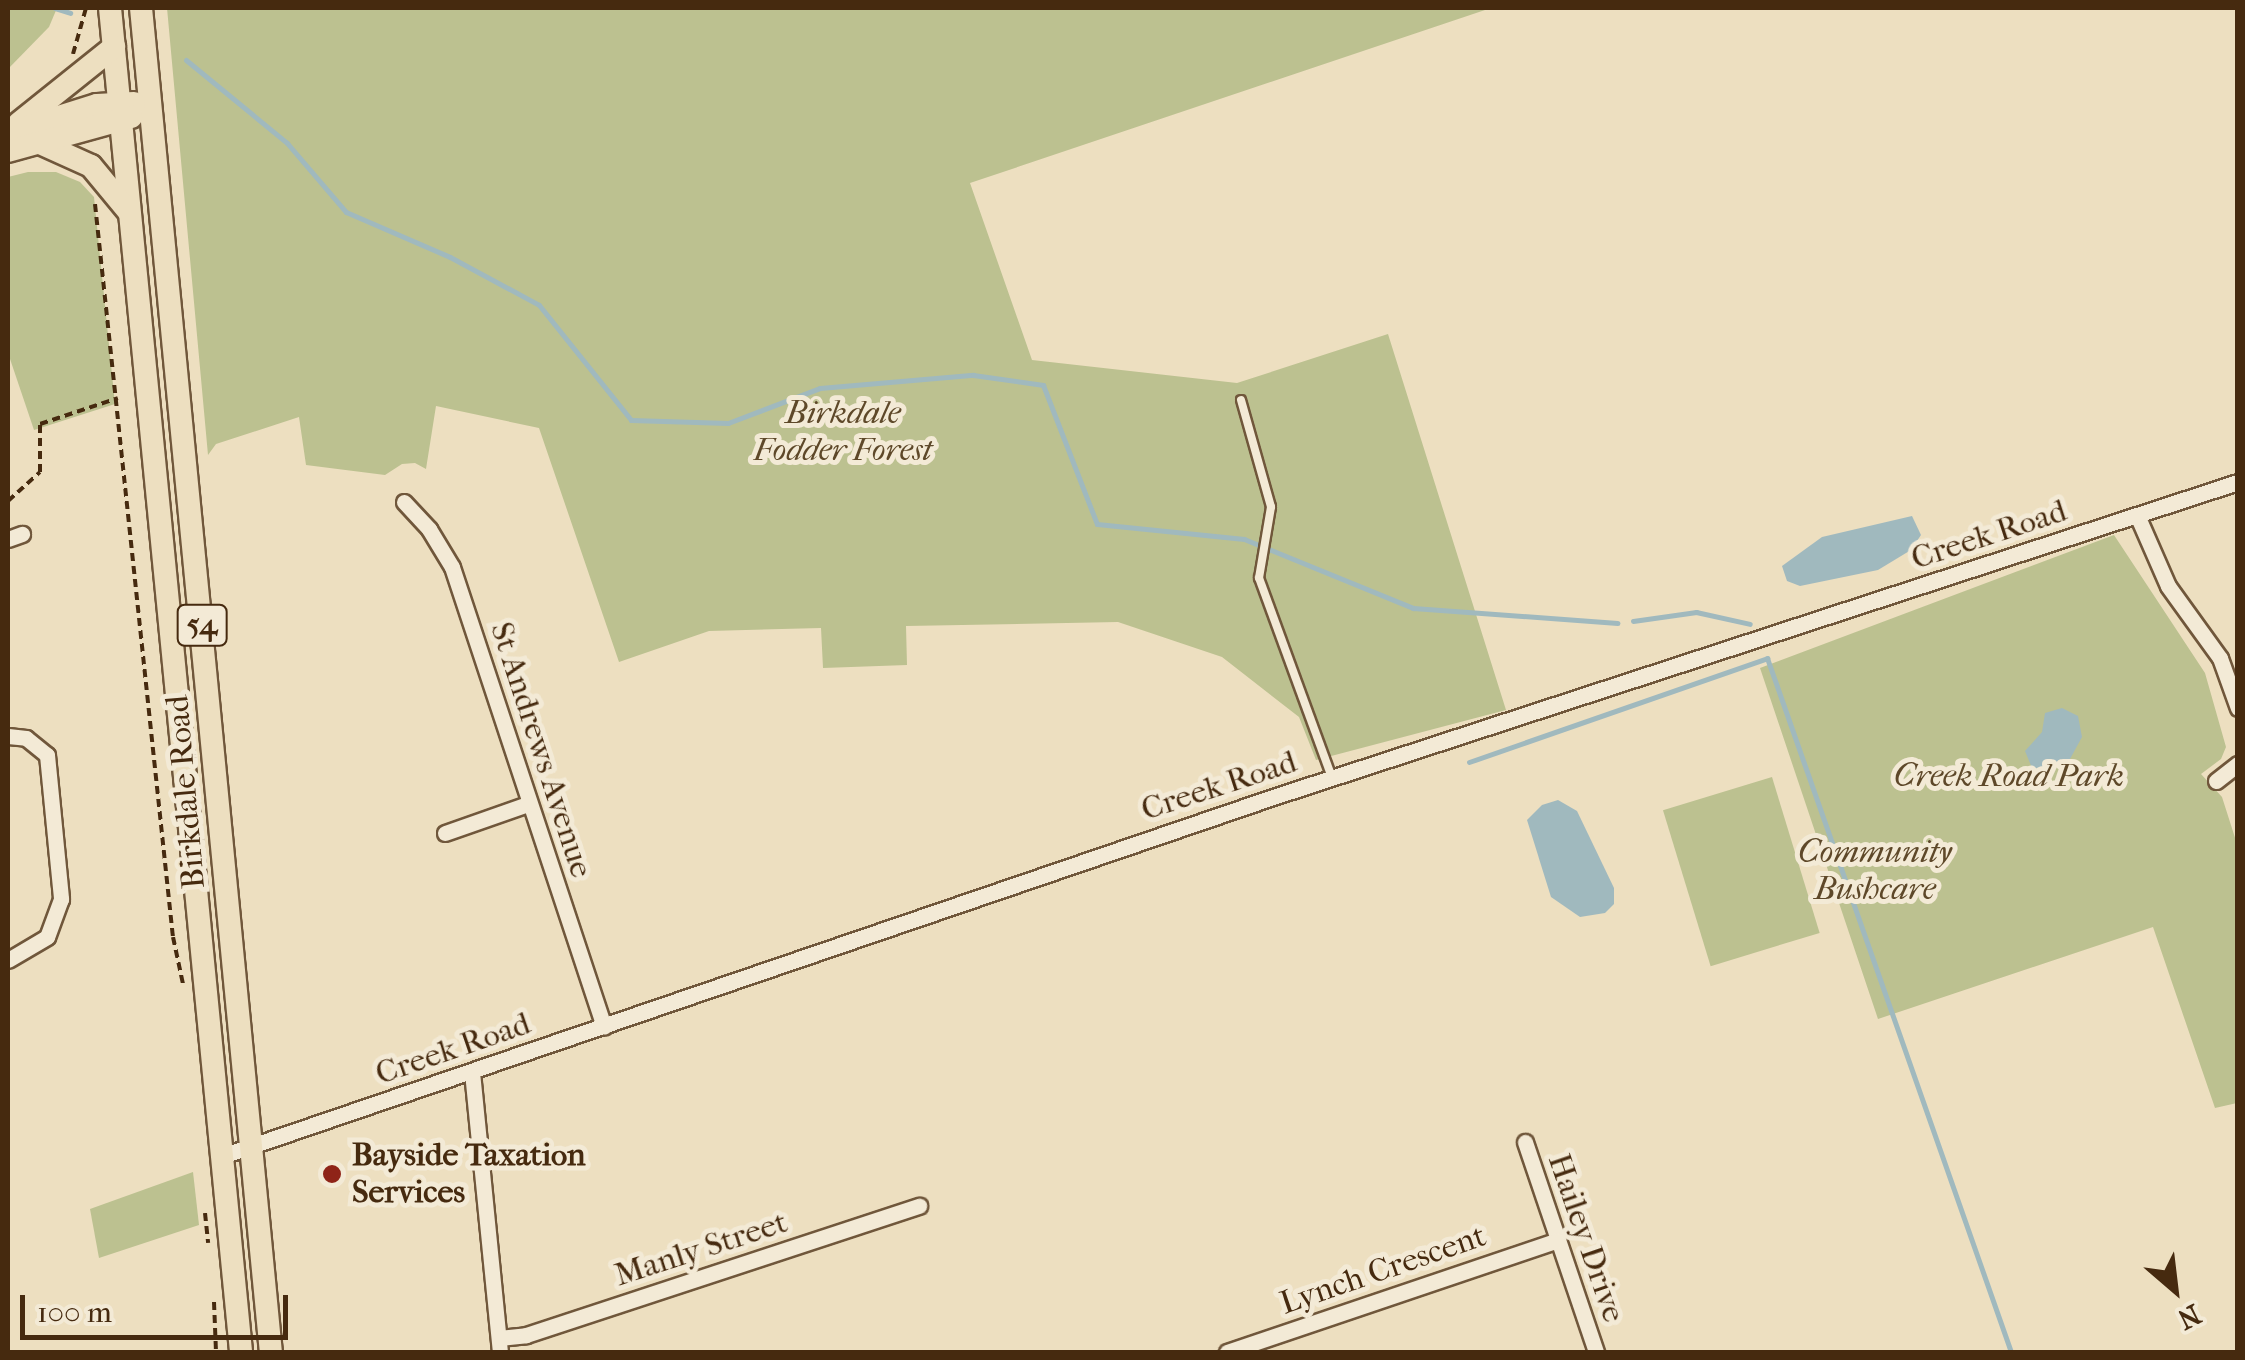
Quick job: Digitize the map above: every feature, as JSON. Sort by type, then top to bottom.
[{"type":"main road","name":"54","points":[[110,8],[120,111]]},
{"type":"main road","name":"54","points":[[141,8],[151,105]]},
{"type":"main road","points":[[8,133],[114,47]]},
{"type":"main road","points":[[8,133],[151,105]]},
{"type":"main road","name":"Birkdale Road","points":[[151,105],[271,1352]]},
{"type":"main road","points":[[8,151],[40,143],[120,111]]},
{"type":"main road","name":"Birkdale Road","points":[[120,111],[242,1352]]},
{"type":"main road","points":[[40,143],[91,166],[130,214]]},
{"type":"street","name":"Creek Road","points":[[222,1156],[1332,778],[2238,482]]},
{"type":"street","name":"St Andrews Avenue","points":[[404,502],[452,567],[604,1026]]},
{"type":"street","points":[[2138,514],[2168,586],[2220,658],[2238,708]]},
{"type":"street","points":[[8,736],[26,738],[47,755],[61,898],[47,937],[8,960]]},
{"type":"street","points":[[2216,780],[2238,764]]},
{"type":"street","points":[[445,833],[528,804]]},
{"type":"street","points":[[472,1072],[500,1345]]},
{"type":"street","name":"Hailey Drive","points":[[1525,1142],[1596,1352]]},
{"type":"street","name":"Manly Street","points":[[500,1345],[918,1206]]},
{"type":"street","name":"Lynch Crescent","points":[[1227,1352],[1558,1240]]},
{"type":"lane","points":[[1240,400],[1271,507],[1259,578],[1332,778]]},
{"type":"path","points":[[77,66],[71,58],[86,8]]},
{"type":"path","points":[[93,196],[118,398],[173,937],[184,986]]},
{"type":"path","points":[[8,501],[40,472],[40,424],[118,398]]},
{"type":"path","points":[[205,1209],[210,1259]]},
{"type":"path","points":[[214,1292],[216,1352]]},
{"type":"green space","points":[[8,8],[57,8],[49,27],[8,69]]},
{"type":"green space","name":"Birkdale Fodder Forest","points":[[167,8],[1491,8],[970,183],[1032,360],[1237,383],[1388,334],[1506,710],[1316,760],[1299,717],[1222,657],[1118,622],[906,626],[907,665],[823,668],[821,628],[709,631],[619,662],[539,428],[436,406],[426,469],[415,463],[402,464],[385,475],[306,465],[299,417],[216,444],[208,455]]},
{"type":"green space","points":[[56,172],[80,182],[94,197],[115,404],[34,430],[8,353],[8,177]]},
{"type":"green space","name":"Creek Road Park","points":[[2114,535],[2205,673],[2226,747],[2221,759],[2201,774],[2222,797],[2237,844],[2237,1103],[2215,1108],[2153,927],[1878,1019],[1760,668]]},
{"type":"green space","points":[[1772,777],[1820,933],[1711,966],[1663,810]]},
{"type":"green space","points":[[193,1172],[199,1225],[99,1258],[90,1209]]},
{"type":"water","points":[[1912,516],[1921,535],[1911,550],[1878,570],[1800,586],[1787,581],[1782,566],[1822,537]]},
{"type":"water","points":[[2062,708],[2078,716],[2082,737],[2070,759],[2050,769],[2032,768],[2025,751],[2042,732],[2045,713]]},
{"type":"water","points":[[1558,800],[1577,811],[1614,888],[1614,904],[1605,913],[1580,917],[1551,897],[1527,820],[1542,805]]},
{"type":"waterway","points":[[55,8],[70,13]]},
{"type":"waterway","points":[[186,60],[287,143],[346,212],[450,257],[539,305],[631,420],[728,423],[820,388],[973,375],[1043,385],[1097,524],[1244,539],[1413,608],[1617,623]]},
{"type":"waterway","points":[[1633,621],[1696,612],[1750,624]]},
{"type":"waterway","points":[[1469,762],[1767,658],[2011,1352]]},
{"type":"place","name":"Bayside Taxation Services","points":[[332,1174]]},
{"type":"park label","name":"Community Bushcare","points":[[1875,872]]}]
